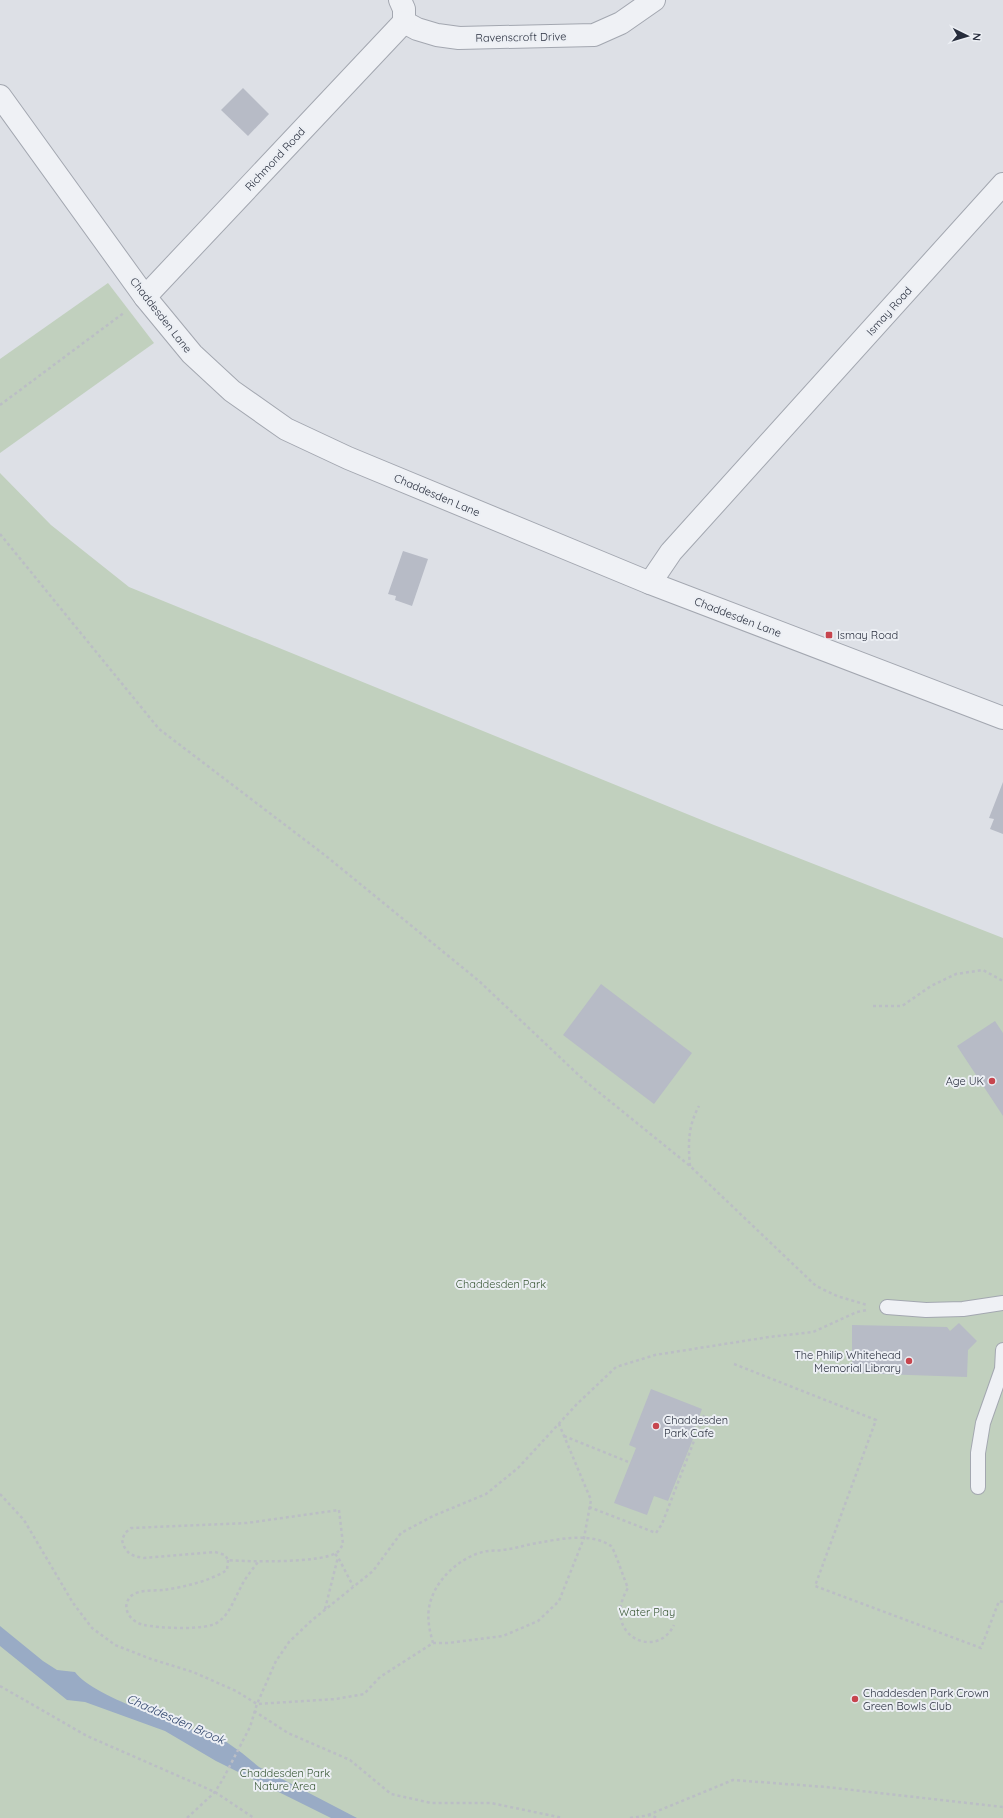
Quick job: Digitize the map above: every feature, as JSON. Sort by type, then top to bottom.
[{"type":"street","points":[[400,0],[404,9],[404,22]]},
{"type":"street","name":"Ravenscroft Drive","points":[[404,22],[417,29],[437,35],[459,38],[594,35],[621,23],[654,0]]},
{"type":"street","name":"Richmond Road","points":[[145,297],[404,22]]},
{"type":"street","name":"Chaddesden Lane","points":[[0,96],[145,297],[192,354],[232,391],[286,429],[348,458],[650,584],[1003,718]]},
{"type":"street","name":"Ismay Road","points":[[650,584],[671,552],[1003,184]]},
{"type":"lane","points":[[887,1307],[926,1310],[963,1308],[1003,1303]]},
{"type":"lane","points":[[978,1488],[978,1453],[983,1423],[1002,1369],[1003,1350]]},
{"type":"path","points":[[0,405],[145,297]]},
{"type":"path","points":[[0,534],[159,729],[326,856],[479,981],[585,1081],[690,1166],[816,1286],[837,1296],[869,1305],[887,1307]]},
{"type":"path","points":[[873,1006],[902,1006],[931,986],[956,974],[982,970],[1003,981]]},
{"type":"path","points":[[690,1166],[688,1143],[689,1128],[699,1106]]},
{"type":"path","points":[[187,1818],[215,1792],[223,1779],[250,1727],[256,1704],[276,1661],[289,1642],[311,1621],[373,1571],[401,1533],[433,1516],[486,1494],[518,1468],[577,1404],[616,1367],[655,1355],[769,1337],[813,1332],[857,1312],[887,1307]]},
{"type":"path","points":[[734,1364],[876,1420],[815,1586],[981,1648],[999,1601],[1003,1602]]},
{"type":"path","points":[[589,1507],[656,1533],[662,1524],[678,1479],[704,1415]]},
{"type":"path","points":[[0,1494],[24,1520],[73,1603],[92,1628],[115,1645],[151,1659],[193,1672],[236,1691],[256,1704],[336,1699],[364,1694],[380,1677],[433,1644],[503,1636],[538,1621],[558,1601],[584,1538],[591,1500],[559,1424]]},
{"type":"path","points":[[564,1436],[631,1462]]},
{"type":"path","points":[[228,1560],[258,1562],[316,1558],[335,1554],[343,1544],[339,1510],[247,1522],[131,1528],[125,1533],[122,1540],[124,1550],[133,1556],[144,1558],[215,1552],[224,1555],[228,1560],[227,1570],[218,1575],[164,1590],[141,1592],[132,1595],[126,1603],[126,1612],[132,1619],[143,1625],[198,1628],[208,1627],[217,1623],[225,1616],[241,1586],[258,1562]]},
{"type":"path","points":[[433,1644],[429,1625],[429,1609],[432,1595],[456,1565],[484,1551],[502,1550],[550,1541],[584,1538],[601,1539],[613,1548],[628,1588],[621,1599],[619,1608],[620,1621],[626,1631],[634,1639],[653,1642],[665,1637],[671,1632],[674,1625]]},
{"type":"path","points":[[335,1554],[354,1586]]},
{"type":"path","points":[[325,1610],[338,1557]]},
{"type":"path","points":[[0,1686],[87,1736],[215,1792],[254,1818]]},
{"type":"path","points":[[254,1711],[288,1733],[350,1760],[391,1794],[430,1803],[491,1803],[563,1818]]},
{"type":"path","points":[[630,1818],[648,1815],[733,1780],[826,1787],[1003,1807]]},
{"type":"path","points":[[648,1815],[657,1818]]},
{"type":"green space","points":[[108,283],[154,343],[0,453],[0,359]]},
{"type":"green space","name":"Chaddesden Park","points":[[0,473],[51,525],[129,587],[714,825],[1003,938],[1003,1818],[0,1818]]},
{"type":"water","points":[[0,1626],[43,1661],[57,1670],[75,1672],[86,1682],[122,1702],[225,1741],[259,1767],[357,1818],[331,1818],[216,1761],[165,1731],[85,1702],[67,1700],[0,1646]]},
{"type":"building","points":[[243,88],[269,114],[248,136],[221,110]]},
{"type":"building","points":[[403,551],[428,559],[412,606],[395,600],[396,596],[388,594]]},
{"type":"building","points":[[1003,782],[1003,834],[990,829],[994,819],[989,818]]},
{"type":"building","points":[[601,984],[692,1053],[654,1104],[563,1035]]},
{"type":"building","name":"Age UK","points":[[995,1021],[1003,1033],[1003,1116],[957,1046]]},
{"type":"building","name":"The Philip Whitehead Memorial Library","points":[[959,1323],[977,1341],[968,1350],[967,1377],[852,1373],[852,1325],[947,1327],[950,1331]]},
{"type":"building","points":[[651,1389],[702,1409],[693,1433],[695,1434],[668,1501],[654,1496],[647,1515],[614,1503],[636,1448],[629,1445]]},
{"type":"place","name":"Ismay Road","points":[[829,635]]},
{"type":"place","name":"Age UK","points":[[992,1081]]},
{"type":"place","name":"The Philip Whitehead Memorial Library","points":[[909,1361]]},
{"type":"place","name":"Chaddesden Park Cafe","points":[[656,1426]]},
{"type":"place","name":"Chaddesden Park Crown Green Bowls Club","points":[[855,1699]]},
{"type":"park label","name":"Water Play","points":[[647,1612]]},
{"type":"park label","name":"Chaddesden Park Nature Area","points":[[285,1779]]},
{"type":"water label","name":"Chaddesden Brook","points":[[176,1719]]}]
